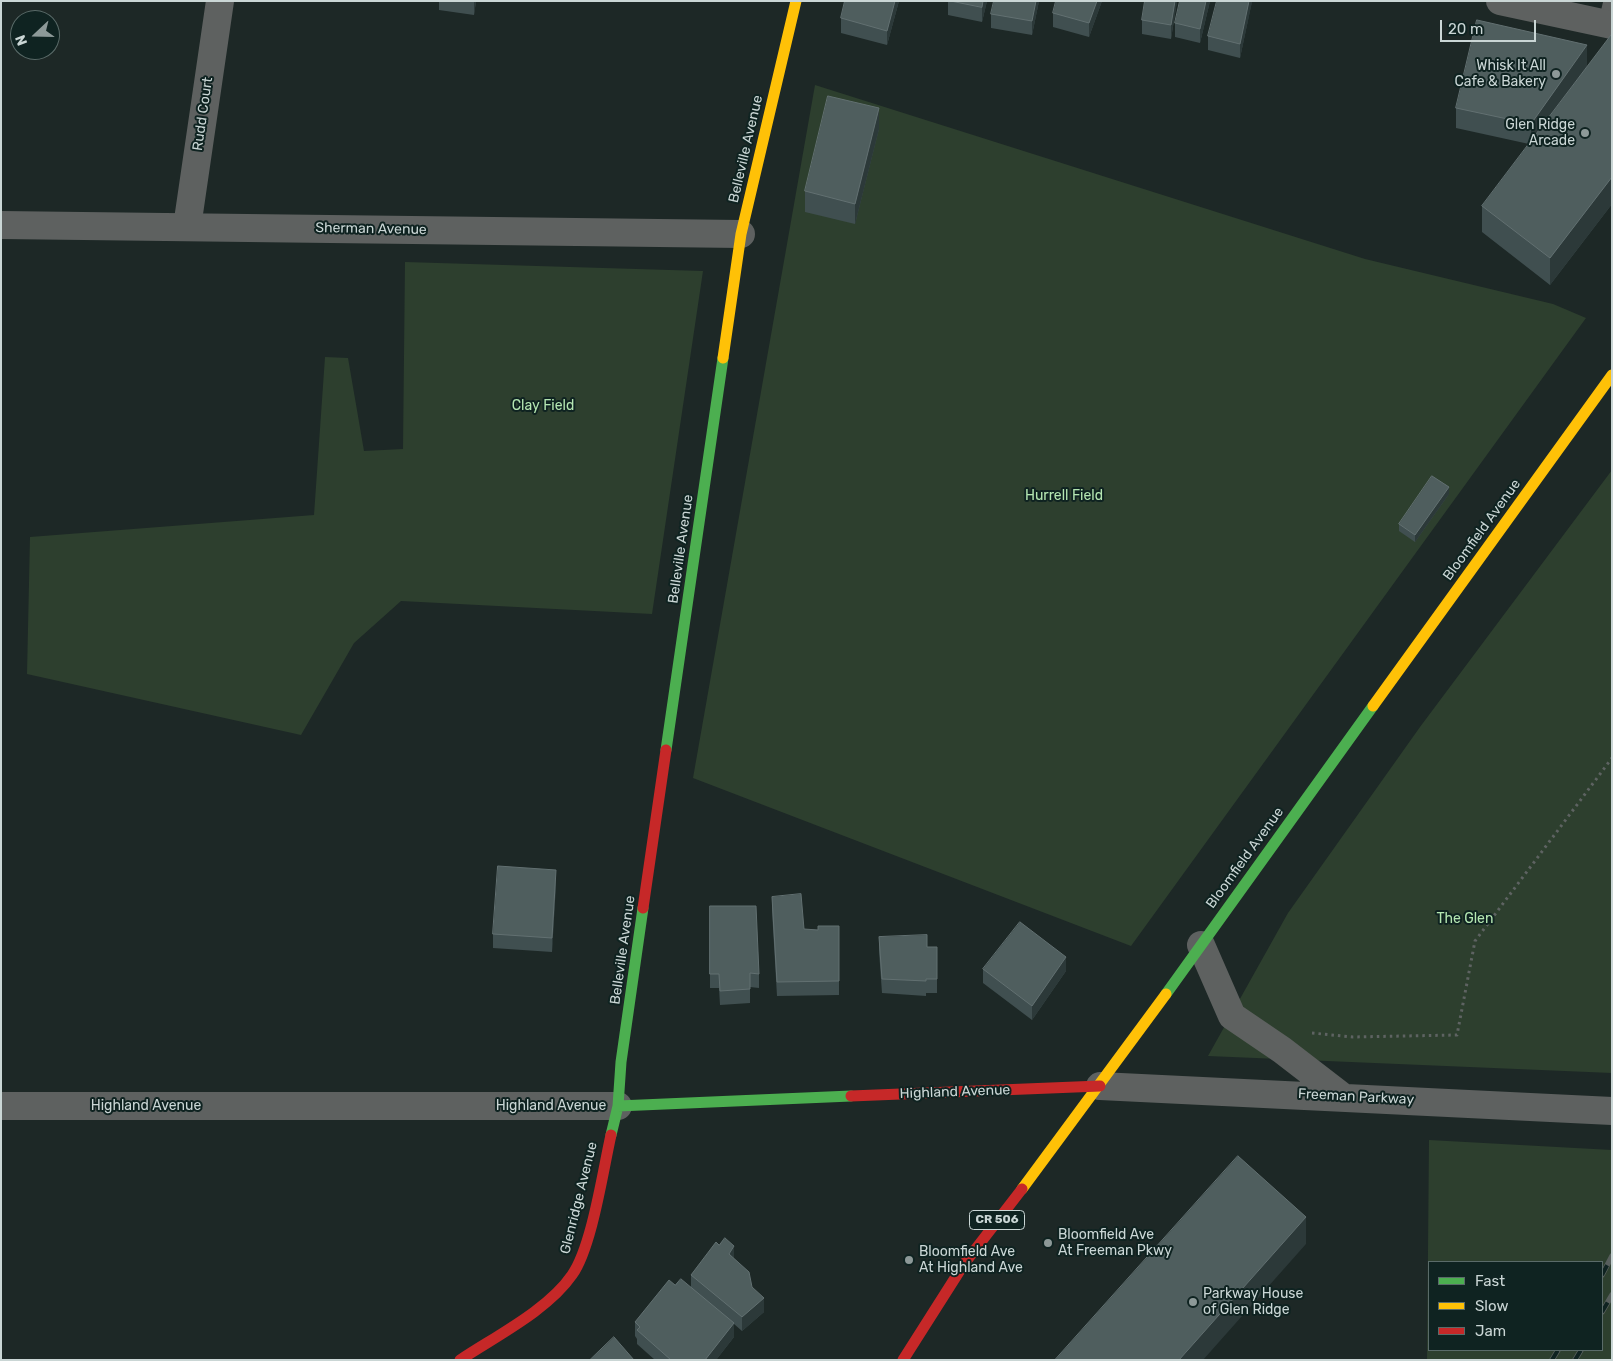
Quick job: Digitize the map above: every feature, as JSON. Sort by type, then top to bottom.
[{"type":"main road","name":"Belleville Avenue","points":[[618,1106],[621,1062],[741,234],[796,1]]},
{"type":"main road","name":"Bloomfield Avenue","points":[[903,1360],[964,1264],[1100,1086],[1612,375]]},
{"type":"main road","name":"Highland Avenue","points":[[618,1106],[1100,1086]]},
{"type":"main road","name":"Glenridge Avenue","points":[[460,1360],[548,1301],[573,1274],[586,1244],[618,1106]]},
{"type":"street","name":"Rudd Court","points":[[187,227],[220,1]]},
{"type":"street","points":[[1500,1],[1610,17]]},
{"type":"street","name":"Sherman Avenue","points":[[1,225],[741,234]]},
{"type":"street","points":[[1201,945],[1232,1016],[1282,1050],[1344,1097]]},
{"type":"street","name":"Freeman Parkway","points":[[1100,1086],[1554,1106],[1612,1111]]},
{"type":"street","name":"Highland Avenue","points":[[1,1106],[618,1106]]},
{"type":"path","points":[[1304,1032],[1353,1037],[1457,1035],[1475,941],[1612,758]]},
{"type":"green space","name":"Hurrell Field","points":[[815,85],[1365,259],[1553,304],[1586,318],[1131,946],[693,778]]},
{"type":"green space","name":"Clay Field","points":[[405,262],[703,271],[652,614],[401,601],[354,643],[301,735],[27,674],[30,537],[314,515],[325,357],[348,358],[364,451],[403,449]]},
{"type":"green space","name":"The Glen","points":[[1612,470],[1612,1073],[1208,1056],[1288,913],[1420,727]]},
{"type":"green space","points":[[1429,1140],[1612,1150],[1612,1360],[1427,1360]]},
{"type":"building","points":[[845,1],[895,1],[887,31],[841,18]]},
{"type":"building","points":[[951,1],[983,1],[982,7]]},
{"type":"building","points":[[994,1],[1036,1],[1032,21],[991,14]]},
{"type":"building","points":[[1056,1],[1097,1],[1089,23],[1053,13]]},
{"type":"building","points":[[1145,1],[1175,1],[1171,25],[1142,20]]},
{"type":"building","points":[[1180,1],[1206,1],[1200,29],[1175,23]]},
{"type":"building","points":[[1217,1],[1249,1],[1240,44],[1208,36]]},
{"type":"building","points":[[1477,20],[1587,45],[1531,124],[1456,108]]},
{"type":"building","name":"Glen Ridge Arcade","points":[[1612,34],[1612,177],[1550,258],[1482,206]]},
{"type":"building","points":[[828,96],[879,108],[855,204],[805,191]]},
{"type":"building","points":[[1432,476],[1449,487],[1415,535],[1399,524]]},
{"type":"building","points":[[498,866],[556,870],[552,938],[493,934]]},
{"type":"building","points":[[801,894],[804,929],[818,930],[818,926],[839,926],[839,981],[777,982],[772,897]]},
{"type":"building","points":[[710,906],[756,906],[759,974],[750,973],[750,989],[720,991],[719,974],[710,974]]},
{"type":"building","points":[[1020,922],[1066,957],[1032,1006],[983,969]]},
{"type":"building","points":[[927,935],[927,947],[937,947],[937,979],[926,979],[926,981],[882,979],[879,937]]},
{"type":"building","name":"Parkway House of Glen Ridge","points":[[1238,1156],[1306,1217],[1179,1360],[1055,1360]]},
{"type":"building","points":[[725,1238],[734,1246],[729,1254],[749,1272],[752,1287],[764,1298],[742,1317],[691,1275],[716,1242],[719,1245]]},
{"type":"building","points":[[681,1279],[734,1323],[705,1360],[671,1360],[637,1330],[640,1327],[635,1322],[669,1280],[675,1285]]},
{"type":"building","points":[[614,1337],[634,1360],[590,1360]]},
{"type":"railway","points":[[1603,1273],[1612,1256]]},
{"type":"railway","points":[[1603,1310],[1612,1295]]},
{"type":"railway","points":[[1552,1360],[1557,1351]]},
{"type":"railway","points":[[1575,1360],[1580,1351]]},
{"type":"traffic: fast","points":[[666,750],[723,358]]},
{"type":"traffic: fast","points":[[1166,994],[1373,706]]},
{"type":"traffic: fast","points":[[611,1135],[618,1106],[621,1062],[643,908]]},
{"type":"traffic: fast","points":[[618,1106],[851,1096]]},
{"type":"traffic: slow","points":[[723,358],[741,234],[796,1]]},
{"type":"traffic: slow","points":[[1373,706],[1612,375]]},
{"type":"traffic: slow","points":[[1022,1189],[1166,994]]},
{"type":"traffic: jam","points":[[643,908],[666,750]]},
{"type":"traffic: jam","points":[[851,1096],[1100,1086]]},
{"type":"traffic: jam","points":[[460,1360],[536,1311],[562,1288],[572,1275],[579,1262],[591,1228],[611,1135]]},
{"type":"traffic: jam","points":[[903,1360],[964,1264],[1022,1189]]},
{"type":"place","name":"Whisk It All Cafe & Bakery","points":[[1556,74]]},
{"type":"place","name":"Glen Ridge Arcade","points":[[1585,133]]},
{"type":"place","name":"Bloomfield Ave At Freeman Pkwy","points":[[1048,1243]]},
{"type":"place","name":"Bloomfield Ave At Highland Ave","points":[[909,1260]]},
{"type":"place","name":"Parkway House of Glen Ridge","points":[[1193,1302]]}]
